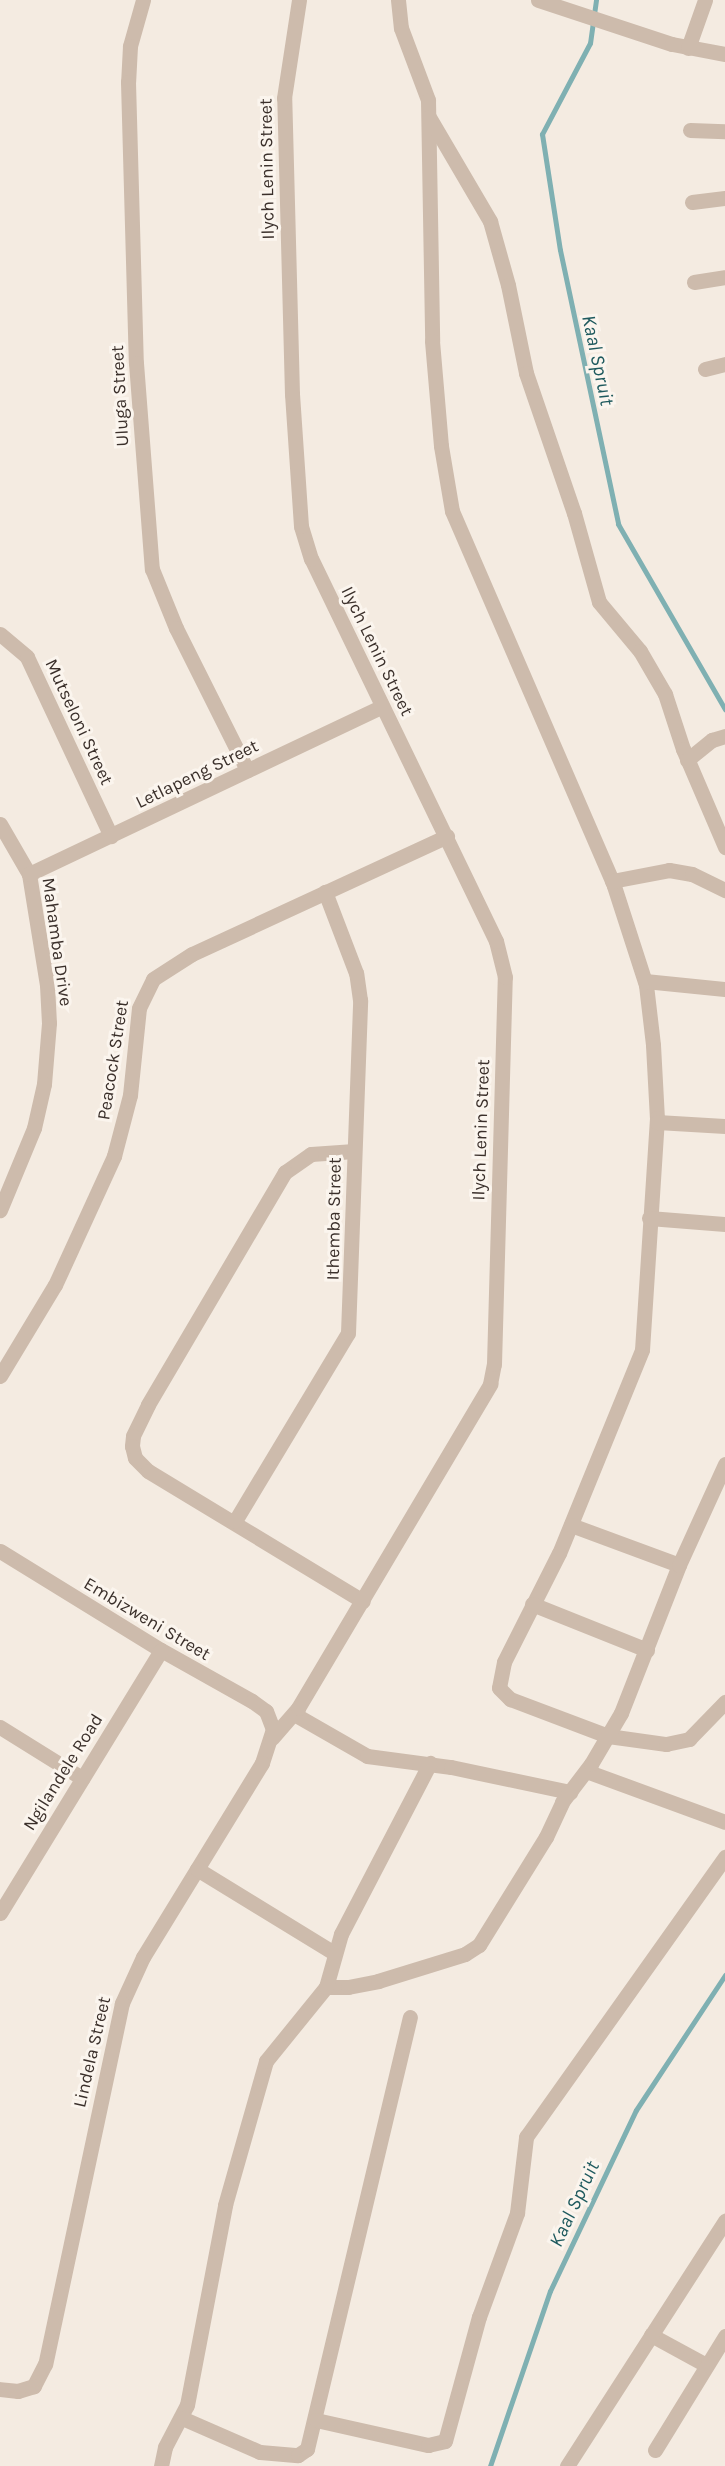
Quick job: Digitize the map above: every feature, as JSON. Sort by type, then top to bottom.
[{"type":"street","name":"Uluga Street","points":[[143,0],[130,46],[128,82],[136,363],[152,569],[176,628],[247,770]]},
{"type":"street","name":"Ilych Lenin Street","points":[[272,1738],[294,1714],[485,1395],[494,1364],[504,965],[447,836],[381,707],[311,559],[298,507],[284,98],[299,0]]},
{"type":"street","points":[[398,0],[398,16],[427,94],[432,342],[441,446],[452,511],[469,558],[530,687],[612,881],[645,981],[657,1122],[642,1350],[571,1525],[500,1672],[501,1692],[510,1699],[608,1736],[666,1744],[684,1741],[704,1727],[725,1702]]},
{"type":"street","points":[[538,0],[618,28],[688,48],[725,54]]},
{"type":"street","points":[[688,48],[705,0]]},
{"type":"street","points":[[429,117],[490,221],[528,384],[574,513],[599,602],[651,669],[665,694],[687,760],[725,847]]},
{"type":"street","points":[[690,130],[725,131]]},
{"type":"street","points":[[692,202],[725,198]]},
{"type":"street","points":[[694,282],[725,277]]},
{"type":"street","points":[[705,369],[725,364]]},
{"type":"street","name":"Mutseloni Street","points":[[0,634],[27,657],[111,836]]},
{"type":"street","name":"Letlapeng Street","points":[[29,874],[381,707]]},
{"type":"street","points":[[687,760],[712,740],[725,736]]},
{"type":"street","name":"Mahamba Drive","points":[[0,824],[29,874],[47,985],[47,1067],[34,1128],[0,1210]]},
{"type":"street","name":"Peacock Street","points":[[0,1376],[54,1285],[114,1156],[130,1095],[140,1008],[147,987],[168,966],[447,836]]},
{"type":"street","points":[[612,881],[669,870],[701,877],[725,890]]},
{"type":"street","name":"Ithemba Street","points":[[235,1521],[346,1339],[352,1283],[358,986],[325,892]]},
{"type":"street","points":[[645,981],[725,989]]},
{"type":"street","points":[[657,1122],[725,1126]]},
{"type":"street","points":[[354,1151],[311,1154],[285,1172],[132,1436],[134,1454],[143,1467],[363,1601]]},
{"type":"street","points":[[649,1218],[725,1224]]},
{"type":"street","points":[[326,1987],[348,1988],[378,1981],[475,1948],[570,1792],[608,1736],[647,1650],[679,1564],[725,1464]]},
{"type":"street","points":[[571,1525],[679,1564]]},
{"type":"street","name":"Embizweni Street","points":[[0,1551],[160,1650],[252,1701],[266,1712],[271,1722]]},
{"type":"street","points":[[532,1604],[647,1650]]},
{"type":"street","name":"Ngilandele Road","points":[[0,1913],[5,1893],[82,1778],[160,1650]]},
{"type":"street","points":[[294,1714],[366,1756],[430,1763],[570,1792]]},
{"type":"street","name":"Lindela Street","points":[[0,2389],[18,2391],[34,2386],[45,2364],[122,2003],[144,1957],[262,1762],[272,1738],[271,1722]]},
{"type":"street","points":[[0,1727],[82,1778]]},
{"type":"street","points":[[161,2466],[165,2448],[182,2418],[191,2389],[225,2205],[266,2061],[326,1987],[334,1953],[430,1763]]},
{"type":"street","points":[[586,1771],[725,1822]]},
{"type":"street","points":[[316,2420],[428,2445],[445,2441],[476,2327],[518,2207],[526,2137],[725,1857]]},
{"type":"street","points":[[197,1869],[334,1953]]},
{"type":"street","points":[[182,2418],[260,2452],[298,2455],[307,2449],[316,2420],[410,2017]]},
{"type":"street","points":[[567,2466],[725,2221]]},
{"type":"street","points":[[651,2335],[706,2365]]},
{"type":"street","points":[[655,2450],[725,2336]]},
{"type":"waterway","name":"Kaal Spruit","points":[[596,0],[590,43],[542,134],[560,250],[618,524],[725,709]]},
{"type":"waterway","name":"Kaal Spruit","points":[[490,2466],[550,2291],[636,2110],[725,1975]]}]
